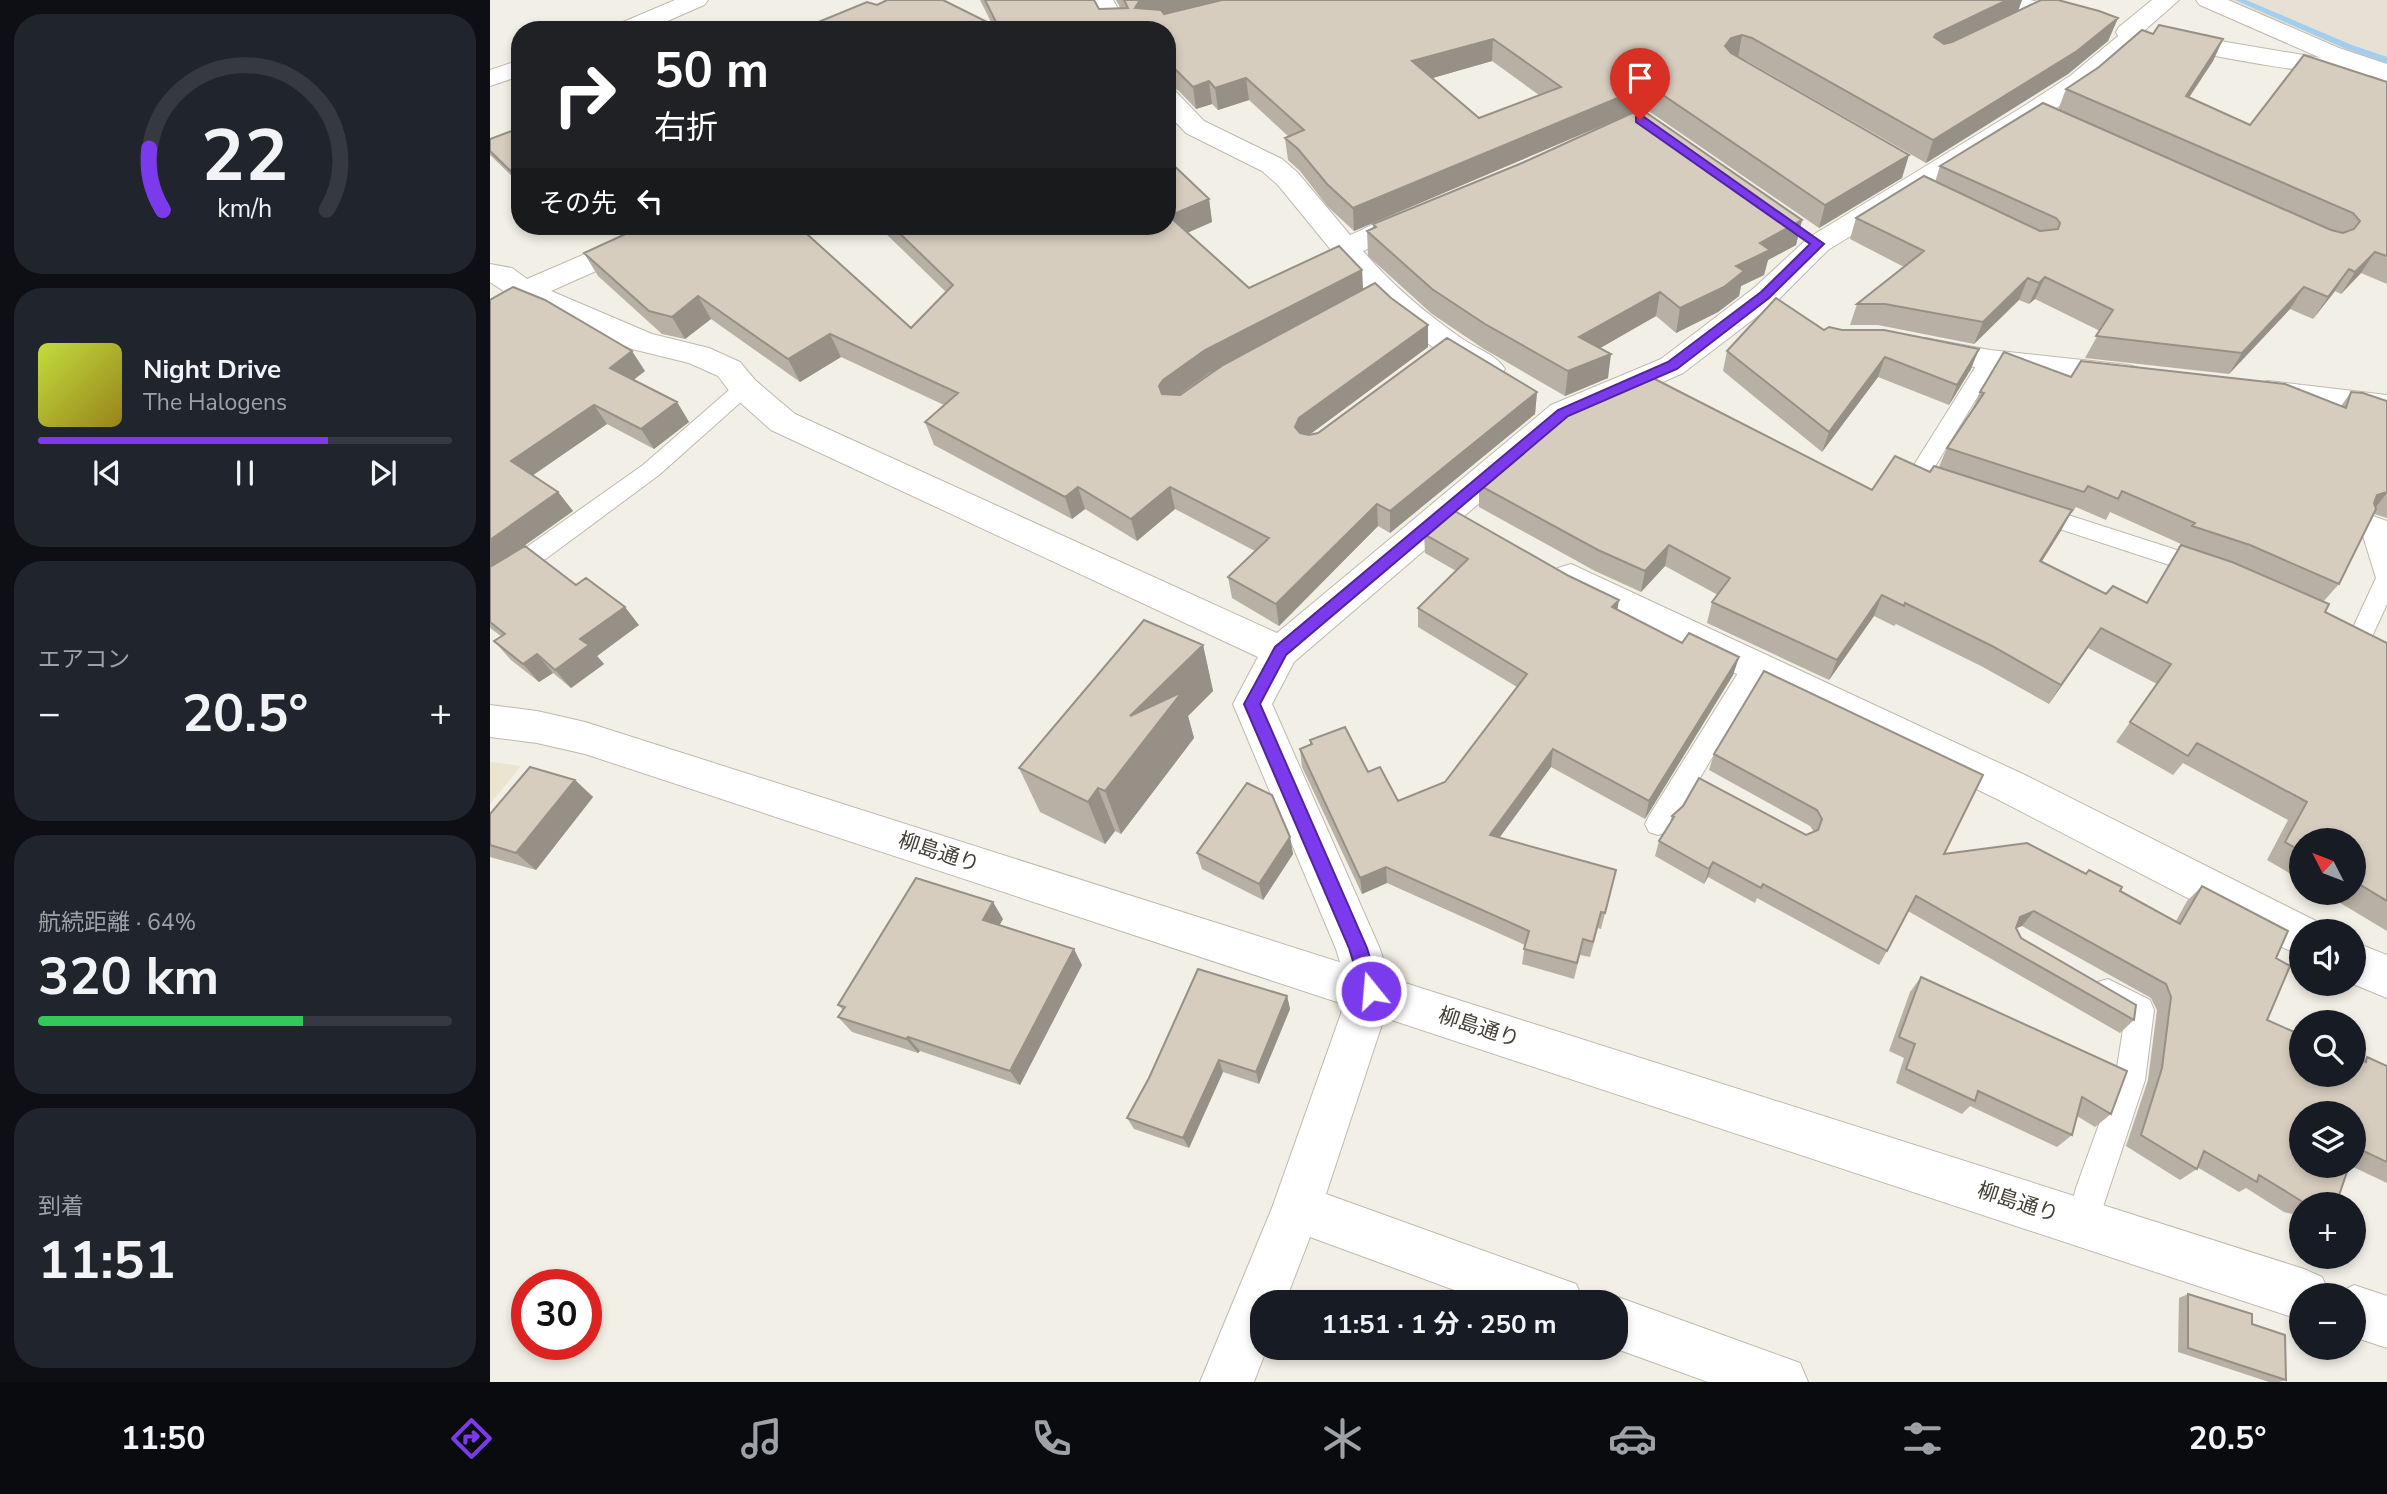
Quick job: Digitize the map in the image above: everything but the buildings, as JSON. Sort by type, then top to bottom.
[{"type":"street","points":[[646,21],[696,0]]},
{"type":"street","points":[[1101,0],[1113,21]]},
{"type":"street","points":[[2002,0],[2131,33],[2321,66],[2381,71]]},
{"type":"street","points":[[1227,1382],[1297,1208],[1371,991],[1358,948],[1252,704],[1281,651],[1447,508],[1540,400],[1672,366],[1775,302],[1807,236],[2045,117],[2167,0]]},
{"type":"street","points":[[2208,0],[2330,53],[2381,71]]},
{"type":"street","points":[[490,78],[511,71]]},
{"type":"street","points":[[1176,107],[1195,127],[1272,165],[1288,178],[1344,248],[1371,299],[1440,353],[1540,400]]},
{"type":"street","points":[[1344,248],[1446,206]]},
{"type":"street","points":[[505,280],[646,235]]},
{"type":"street","points":[[490,244],[505,280],[643,342],[698,355],[729,369],[744,388],[783,422],[1281,651]]},
{"type":"street","points":[[1902,343],[1990,360],[2156,379]]},
{"type":"street","points":[[2239,388],[2387,406]]},
{"type":"street","points":[[1447,508],[1484,529]]},
{"type":"street","points":[[1545,563],[1581,583],[1757,664],[2011,787],[2289,929]]},
{"type":"street","name":"柳島通り","points":[[490,720],[585,738],[2289,1290]]},
{"type":"street","points":[[2366,967],[2387,977]]},
{"type":"street","points":[[1297,1208],[1526,1290]]},
{"type":"street","points":[[2366,1315],[2387,1322]]},
{"type":"street","points":[[1628,1327],[1781,1382]]},
{"type":"lane","points":[[2017,21],[2039,11]]},
{"type":"lane","points":[[1968,491],[1929,478],[1923,468],[1990,360]]},
{"type":"lane","points":[[490,584],[539,552],[651,470],[744,388]]},
{"type":"lane","points":[[2019,507],[2225,574]]},
{"type":"lane","points":[[2336,625],[2370,640],[2387,578],[2370,523],[2387,530]]},
{"type":"lane","points":[[1658,824],[1700,781],[1757,664]]},
{"type":"lane","points":[[2080,976],[2140,1010],[2130,1080],[2092,1188],[2083,1223]]},
{"type":"shaded area","points":[[2228,0],[2387,0],[2387,66]]},
{"type":"shaded area","points":[[490,762],[521,766],[490,804]]},
{"type":"waterway","points":[[2239,0],[2349,47],[2387,60]]},
{"type":"route","points":[[1371,991],[1358,948],[1252,704],[1281,651],[1447,508],[1563,413],[1672,366],[1765,295],[1818,244],[1640,120]]}]
